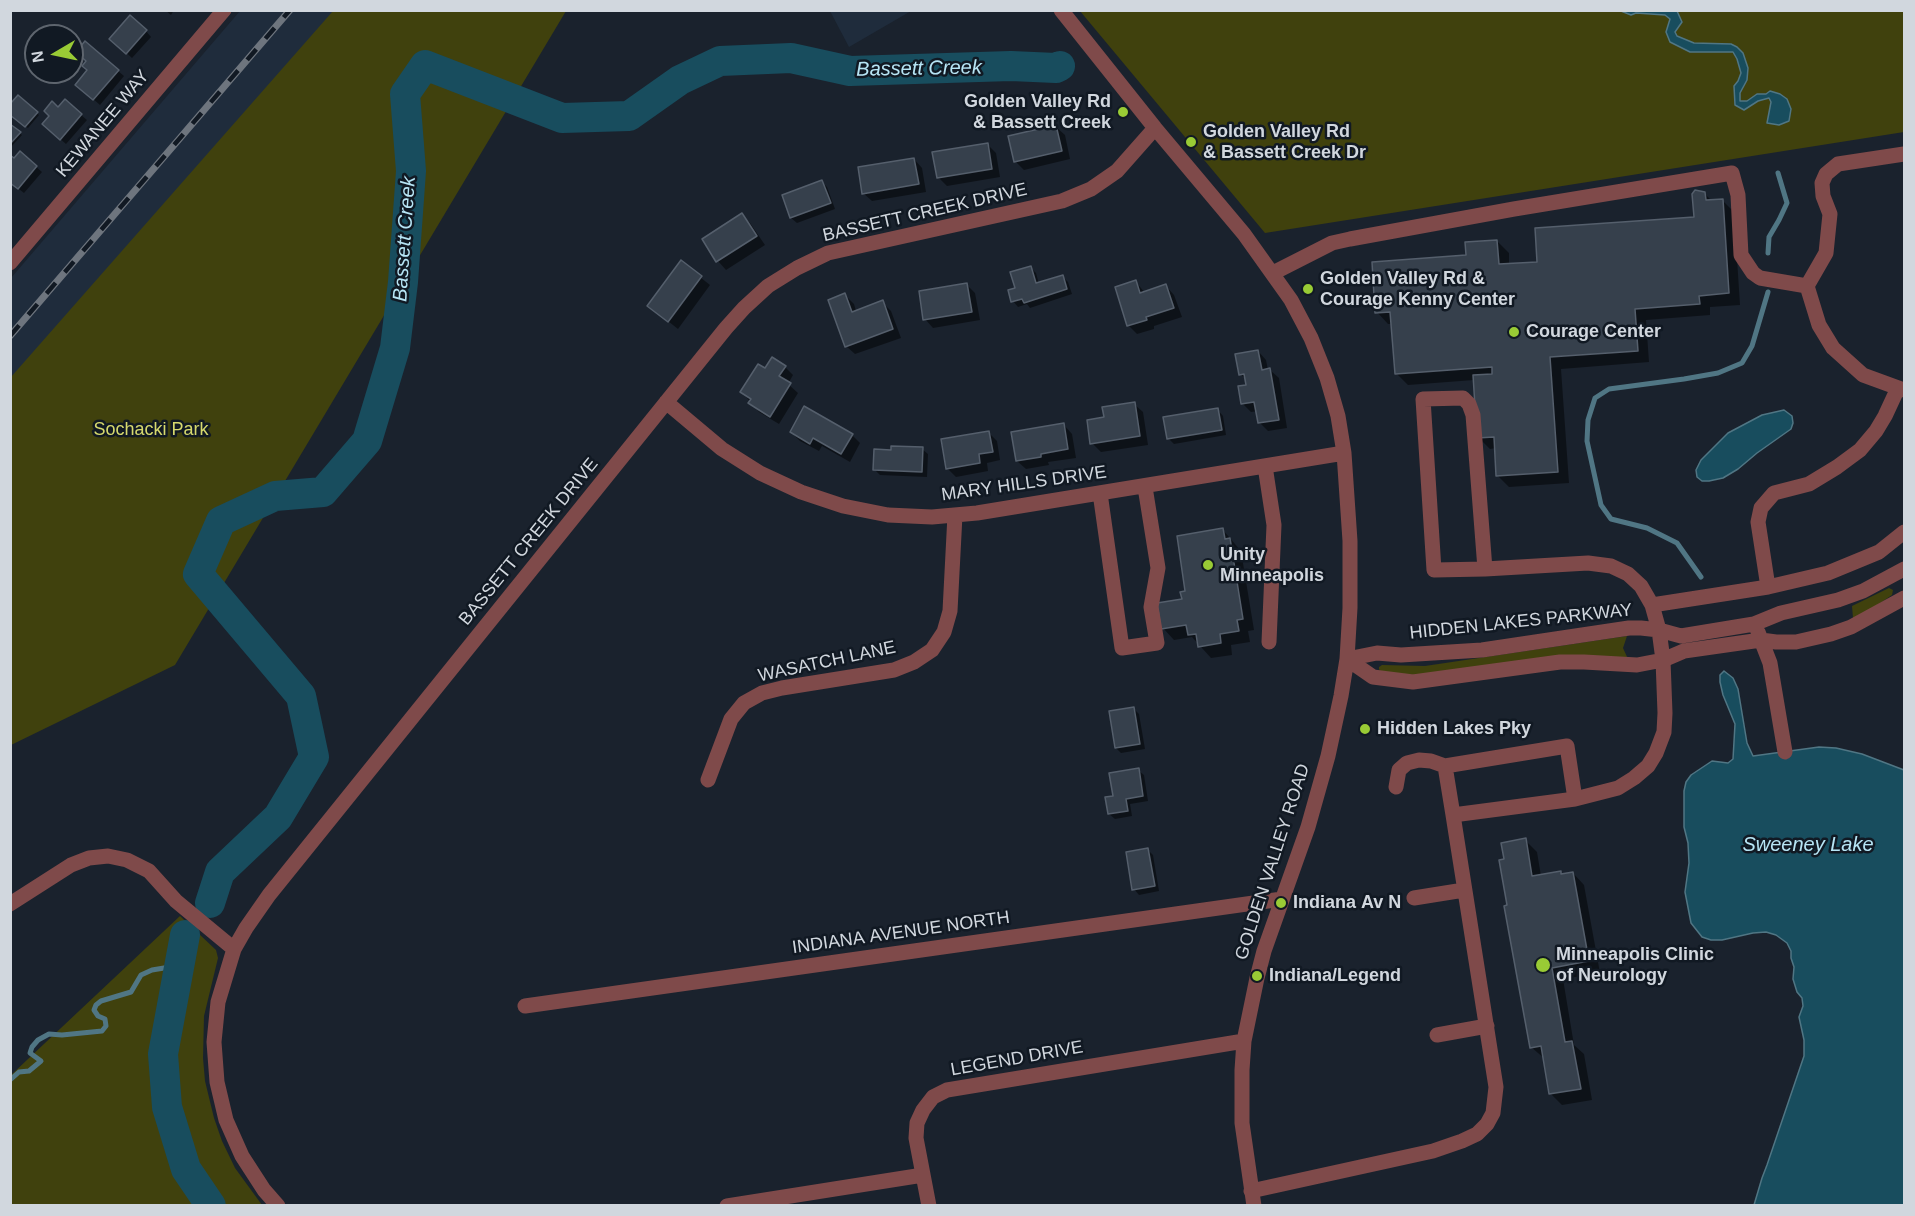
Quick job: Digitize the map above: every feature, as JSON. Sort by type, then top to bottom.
[{"type":"street","name":"KEWANEE WAY","points":[[10,263],[224,10]]},
{"type":"street","name":"GOLDEN VALLEY ROAD","points":[[1061,10],[1155,128],[1244,234],[1291,300],[1311,338],[1327,378],[1338,416],[1344,453],[1350,541],[1350,608],[1347,659],[1341,696],[1308,827],[1264,951],[1244,1041],[1241,1078],[1242,1123],[1253,1198]]},
{"type":"street","name":"BASSETT CREEK DRIVE","points":[[278,1206],[264,1190],[242,1156],[226,1120],[217,1082],[214,1042],[218,1002],[234,949],[276,886],[666,402],[744,308],[768,286],[797,268],[839,251],[1062,201],[1091,189],[1117,171],[1155,128]]},
{"type":"street","points":[[1768,587],[1758,522],[1761,508],[1774,493],[1809,484],[1860,450],[1881,424],[1901,389],[1863,375],[1833,348],[1819,325],[1807,286],[1826,253],[1830,214],[1823,196],[1822,183],[1826,174],[1838,164],[1905,154]]},
{"type":"street","points":[[1273,273],[1323,247],[1350,238],[1514,208],[1732,173],[1738,195],[1741,255],[1753,273],[1760,278],[1807,286]]},
{"type":"street","points":[[1453,815],[1575,798],[1618,788],[1648,765],[1656,753],[1664,732],[1663,660],[1659,630],[1652,605],[1641,586],[1628,574],[1611,566],[1588,563],[1485,569],[1434,570],[1423,399],[1463,398],[1469,404],[1473,415],[1485,569]]},
{"type":"street","name":"MARY HILLS DRIVE","points":[[666,402],[722,448],[760,473],[801,492],[843,506],[888,514],[932,517],[955,515],[1145,487],[1344,453]]},
{"type":"street","points":[[1265,466],[1274,525],[1269,642]]},
{"type":"street","points":[[1100,493],[1122,648],[1157,643],[1151,607],[1158,568],[1145,487]]},
{"type":"street","name":"WASATCH LANE","points":[[708,780],[730,719],[744,703],[762,693],[782,688],[894,670],[914,662],[932,650],[944,632],[950,611],[955,515]]},
{"type":"street","points":[[1652,605],[1768,587],[1828,573],[1878,552],[1905,532]]},
{"type":"street","points":[[1347,659],[1373,677],[1413,682],[1560,662],[1637,665],[1663,660],[1684,651],[1761,640],[1796,642],[1851,627],[1905,597],[1901,572]]},
{"type":"street","name":"HIDDEN LAKES PARKWAY","points":[[1347,659],[1377,653],[1401,655],[1482,650],[1629,628],[1659,630],[1682,636],[1754,624],[1780,613],[1838,600],[1901,572]]},
{"type":"street","points":[[1754,624],[1770,663],[1785,752]]},
{"type":"street","points":[[1395,787],[1399,770],[1407,763],[1419,760],[1445,766],[1567,746],[1575,798]]},
{"type":"street","points":[[1253,1198],[1433,1151],[1462,1141],[1477,1134],[1487,1124],[1493,1113],[1496,1088],[1445,766]]},
{"type":"street","points":[[10,904],[71,865],[89,858],[108,856],[127,860],[149,872],[176,901],[234,949]]},
{"type":"street","points":[[1414,898],[1464,890]]},
{"type":"street","name":"INDIANA AVENUE NORTH","points":[[525,1006],[1282,899]]},
{"type":"street","points":[[1437,1035],[1486,1026]]},
{"type":"street","name":"LEGEND DRIVE","points":[[929,1206],[916,1138],[917,1123],[922,1110],[933,1097],[947,1090],[1244,1041]]},
{"type":"street","points":[[727,1206],[923,1175]]},
{"type":"shaded area","points":[[240,11],[345,11],[11,401],[11,278]]},
{"type":"shaded area","points":[[830,11],[911,11],[849,47]]},
{"type":"green space","name":"Sochacki Park","points":[[333,11],[566,11],[175,665],[11,745],[11,377]]},
{"type":"green space","points":[[1080,11],[1904,11],[1904,132],[1265,233]]},
{"type":"green space","points":[[1889,588],[1893,590],[1892,595],[1858,618],[1853,618],[1852,606]]},
{"type":"green space","points":[[1627,636],[1623,648],[1628,659],[1425,676],[1380,672],[1379,669],[1382,665],[1425,666]]},
{"type":"green space","points":[[180,916],[216,950],[218,958],[204,1016],[205,1081],[222,1141],[235,1168],[262,1205],[11,1205],[11,1075]]},
{"type":"water","points":[[1621,11],[1677,11],[1682,22],[1675,32],[1677,36],[1694,43],[1731,44],[1737,47],[1743,53],[1748,68],[1747,80],[1740,93],[1740,101],[1747,101],[1757,94],[1766,94],[1770,91],[1780,94],[1787,99],[1791,109],[1789,121],[1779,125],[1767,123],[1771,102],[1769,98],[1758,101],[1744,110],[1735,105],[1734,86],[1741,73],[1733,52],[1690,52],[1670,42],[1666,32],[1670,19],[1665,15],[1636,13],[1631,15]]},
{"type":"water","points":[[1784,410],[1792,416],[1791,429],[1723,478],[1702,481],[1697,477],[1696,470],[1701,460],[1728,433],[1762,415]]},
{"type":"water","name":"Sweeney Lake","points":[[1724,671],[1733,678],[1738,689],[1747,743],[1753,756],[1819,747],[1836,748],[1862,754],[1904,770],[1904,1205],[1754,1205],[1804,1056],[1804,1040],[1799,1017],[1803,1006],[1802,998],[1797,992],[1793,979],[1794,967],[1787,943],[1776,935],[1766,932],[1711,940],[1702,937],[1691,923],[1685,892],[1689,863],[1684,827],[1684,791],[1691,775],[1712,761],[1728,763],[1733,759],[1735,724],[1720,682],[1720,675]]},
{"type":"building","points":[[130,15],[147,30],[126,54],[109,39]]},
{"type":"building","points":[[84,42],[119,70],[93,100],[75,85],[84,84],[84,74],[87,70],[84,68],[86,61]]},
{"type":"building","points":[[18,95],[38,112],[25,127],[10,115],[10,104]]},
{"type":"building","points":[[65,99],[82,114],[60,140],[42,124],[49,116],[44,111],[52,101],[58,107]]},
{"type":"building","points":[[10,124],[21,132],[10,144]]},
{"type":"building","points":[[1056,125],[1062,151],[1014,162],[1008,136]]},
{"type":"building","points":[[988,143],[992,169],[937,178],[932,152]]},
{"type":"building","points":[[20,151],[37,166],[18,189],[10,183],[10,155],[14,158]]},
{"type":"building","points":[[914,158],[919,184],[862,194],[858,167]]},
{"type":"building","points":[[822,180],[831,203],[790,218],[782,195]]},
{"type":"building","name":"Courage Center","points":[[1695,190],[1705,192],[1706,200],[1723,199],[1729,293],[1699,296],[1700,304],[1635,309],[1638,351],[1550,357],[1558,472],[1496,476],[1494,437],[1477,438],[1473,375],[1492,374],[1492,367],[1395,374],[1390,312],[1375,313],[1372,262],[1466,255],[1465,242],[1497,240],[1499,264],[1537,262],[1535,228],[1694,217],[1692,194]]},
{"type":"building","points":[[742,213],[757,236],[716,262],[702,239]]},
{"type":"building","points":[[681,260],[702,276],[668,322],[647,306]]},
{"type":"building","points":[[1031,266],[1036,283],[1063,275],[1067,289],[1024,303],[1022,299],[1011,302],[1008,290],[1015,288],[1010,272]]},
{"type":"building","points":[[1136,280],[1140,293],[1166,284],[1174,308],[1127,326],[1115,287]]},
{"type":"building","points":[[967,283],[972,312],[923,320],[919,291]]},
{"type":"building","points":[[845,293],[852,312],[883,300],[893,329],[845,347],[828,300]]},
{"type":"building","points":[[1258,350],[1262,370],[1270,368],[1279,420],[1258,423],[1254,402],[1241,404],[1238,386],[1246,385],[1244,374],[1239,375],[1235,354]]},
{"type":"building","points":[[772,357],[786,366],[779,376],[791,383],[770,417],[748,403],[751,399],[740,392],[758,364],[765,368]]},
{"type":"building","points":[[1135,402],[1140,436],[1090,444],[1087,420],[1104,417],[1102,407]]},
{"type":"building","points":[[804,406],[853,434],[841,454],[813,438],[810,444],[790,432]]},
{"type":"building","points":[[1218,408],[1222,430],[1167,439],[1163,417]]},
{"type":"building","points":[[1064,423],[1068,449],[1016,461],[1011,432]]},
{"type":"building","points":[[989,431],[993,452],[979,454],[980,463],[946,469],[941,439]]},
{"type":"building","points":[[891,446],[923,447],[922,472],[873,470],[874,449],[891,450]]},
{"type":"building","name":"Unity Minneapolis","points":[[1223,528],[1225,539],[1230,538],[1243,619],[1237,620],[1239,631],[1220,634],[1221,643],[1198,647],[1196,634],[1188,635],[1186,625],[1161,629],[1157,603],[1182,599],[1180,592],[1185,591],[1177,536]]},
{"type":"building","points":[[1134,707],[1140,744],[1115,748],[1109,711]]},
{"type":"building","points":[[1139,768],[1143,796],[1126,799],[1128,811],[1108,814],[1105,797],[1113,796],[1109,773]]},
{"type":"building","name":"Minneapolis Clinic of Neurology","points":[[1526,838],[1532,876],[1561,871],[1561,874],[1573,872],[1589,961],[1552,968],[1565,1042],[1572,1041],[1581,1089],[1549,1094],[1541,1046],[1530,1048],[1504,906],[1507,905],[1499,860],[1504,859],[1501,843]]},
{"type":"building","points":[[1148,848],[1155,886],[1132,890],[1126,852]]},
{"type":"waterway","name":"Bassett Creek","points":[[210,903],[220,872],[278,817],[314,757],[301,696],[198,574],[221,521],[275,496],[323,492],[367,441],[395,348],[403,282],[411,171],[405,94],[425,65],[562,118],[629,116],[680,80],[720,61],[791,58],[850,71],[1011,66],[1056,68],[1060,66]]},
{"type":"waterway","points":[[1768,253],[1769,237],[1787,203],[1778,173]]},
{"type":"waterway","points":[[1701,577],[1677,543],[1647,528],[1611,519],[1601,505],[1587,441],[1588,420],[1595,398],[1609,389],[1718,373],[1742,363],[1752,346],[1768,292]]},
{"type":"waterway","name":"Bassett Creek","points":[[185,935],[163,1054],[167,1107],[186,1169],[211,1206]]},
{"type":"waterway","points":[[10,1080],[19,1072],[29,1071],[41,1061],[30,1053],[38,1040],[49,1034],[102,1031],[106,1026],[105,1019],[98,1016],[94,1010],[96,1005],[101,1001],[131,992],[141,975],[152,970],[170,967],[180,961]]},
{"type":"railway","points":[[10,336],[290,10]]},
{"type":"place","name":"Golden Valley Rd & Bassett Creek","points":[[1123,112]]},
{"type":"place","name":"Golden Valley Rd & Bassett Creek Dr","points":[[1191,142]]},
{"type":"place","name":"Golden Valley Rd & Courage Kenny Center","points":[[1308,289]]},
{"type":"place","name":"Courage Center","points":[[1514,332]]},
{"type":"place","name":"Unity Minneapolis","points":[[1208,565]]},
{"type":"place","name":"Hidden Lakes Pky","points":[[1365,729]]},
{"type":"place","name":"Indiana Av N","points":[[1281,903]]},
{"type":"place","name":"Minneapolis Clinic of Neurology","points":[[1543,965]]},
{"type":"place","name":"Indiana/Legend","points":[[1257,976]]}]
